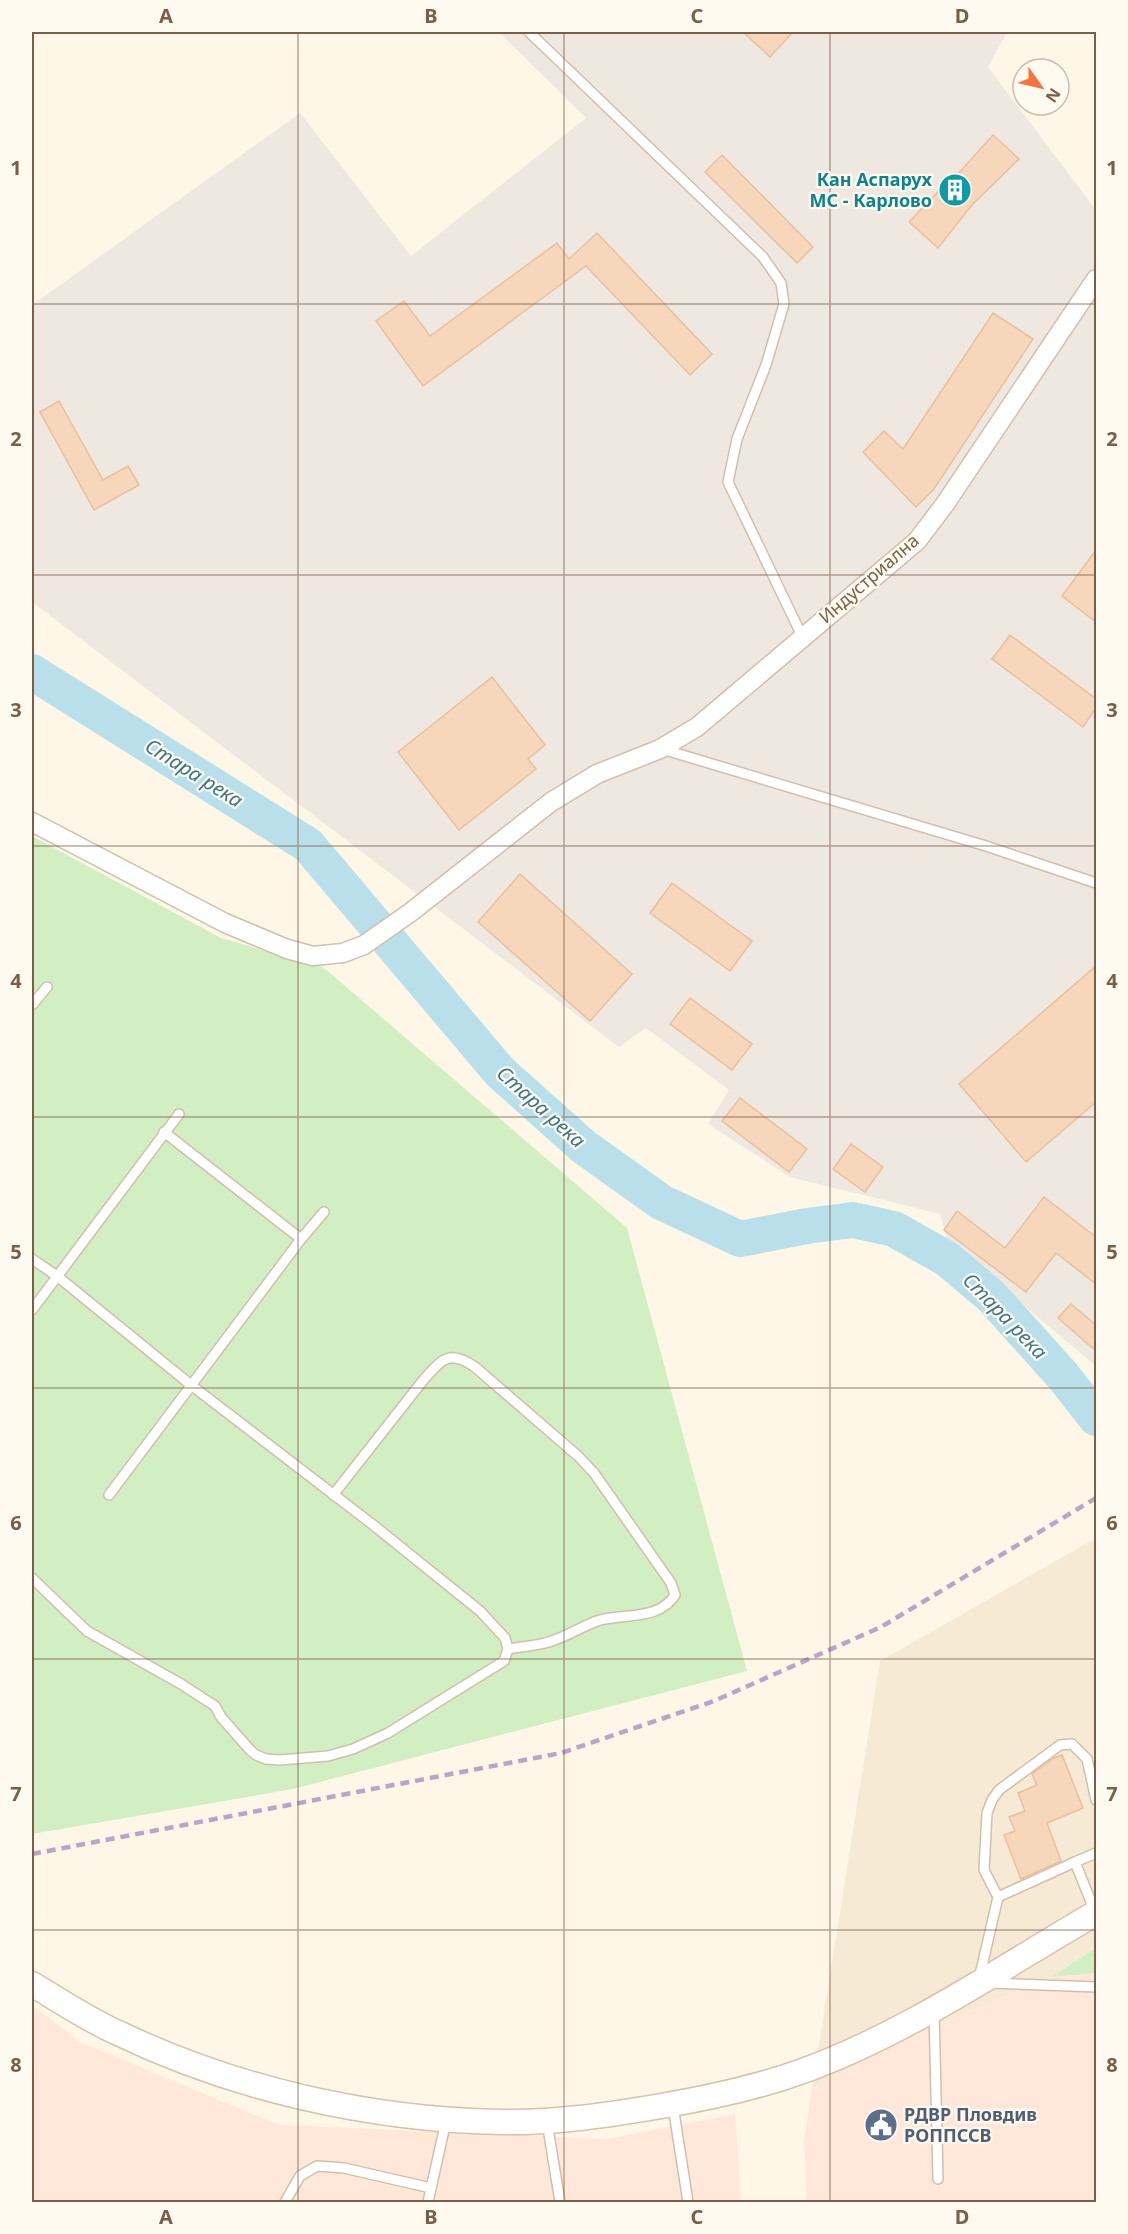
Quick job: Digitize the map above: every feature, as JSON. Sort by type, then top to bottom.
[{"type":"main road","points":[[32,1984],[114,2032],[187,2062],[285,2093],[354,2108],[447,2119],[504,2122],[594,2117],[741,2091],[801,2071],[870,2042],[934,2008],[1096,1913]]},
{"type":"street","name":"Индустриална","points":[[32,822],[225,923],[286,949],[313,956],[343,953],[364,945],[411,912],[551,802],[597,774],[660,749],[697,727],[917,541],[952,495],[1096,279]]},
{"type":"lane","points":[[529,32],[763,256],[781,283],[784,304],[766,365],[737,439],[728,482],[802,636]]},
{"type":"lane","points":[[660,749],[986,846],[1096,883]]},
{"type":"lane","points":[[32,1005],[47,987]]},
{"type":"lane","points":[[32,1310],[178,1114]]},
{"type":"lane","points":[[164,1132],[301,1239]]},
{"type":"lane","points":[[109,1495],[301,1239],[324,1212]]},
{"type":"lane","points":[[32,1259],[57,1276],[191,1385],[480,1611],[506,1638],[508,1649],[504,1661],[388,1733],[371,1741],[328,1756],[266,1759],[249,1750],[220,1717],[215,1706],[87,1631],[32,1578]]},
{"type":"lane","points":[[333,1495],[424,1378],[440,1362],[450,1357],[462,1358],[475,1367],[558,1438],[594,1473],[671,1582],[675,1595],[669,1604],[654,1611],[599,1620],[546,1643],[508,1649]]},
{"type":"lane","points":[[1096,1800],[1087,1759],[1071,1744],[1059,1745],[999,1790],[992,1800],[987,1813],[984,1870],[998,1897],[978,1982],[1096,1987]]},
{"type":"lane","points":[[998,1897],[1096,1853]]},
{"type":"lane","points":[[1075,1862],[1096,1913]]},
{"type":"lane","points":[[934,2008],[938,2179]]},
{"type":"lane","points":[[672,2104],[688,2202]]},
{"type":"lane","points":[[428,2202],[447,2119]]},
{"type":"lane","points":[[547,2119],[560,2202]]},
{"type":"lane","points":[[285,2202],[300,2176],[317,2166],[344,2168],[431,2188]]},
{"type":"shaded area","points":[[499,32],[1007,32],[988,67],[1011,97],[1011,117],[1026,117],[1096,210],[1096,1366],[948,1242],[940,1214],[790,1177],[708,1124],[729,1090],[646,1028],[619,1047],[32,602],[32,305],[300,113],[411,256],[586,118]]},
{"type":"shaded area","points":[[1096,1538],[1096,1973],[1052,1977],[934,2026],[812,2088],[880,1661]]},
{"type":"shaded area","points":[[1096,1973],[1096,2202],[807,2202],[804,2142],[812,2088],[934,2026],[1052,1977]]},
{"type":"shaded area","points":[[32,2005],[80,2042],[279,2125],[607,2139],[735,2114],[741,2202],[32,2202]]},
{"type":"green space","points":[[32,836],[221,938],[323,967],[627,1228],[747,1671],[293,1789],[32,1834]]},
{"type":"green space","points":[[1096,1948],[1096,1973],[1052,1977]]},
{"type":"building","points":[[743,32],[793,32],[770,57]]},
{"type":"building","points":[[993,135],[1019,159],[972,205],[938,248],[909,222],[956,173],[957,175]]},
{"type":"building","points":[[722,155],[813,247],[797,263],[705,172]]},
{"type":"building","points":[[597,233],[712,354],[690,375],[586,266],[423,386],[376,321],[404,301],[430,336],[557,243],[569,259]]},
{"type":"building","points":[[993,313],[1033,339],[934,489],[916,507],[863,452],[884,431],[903,449]]},
{"type":"building","points":[[59,401],[103,480],[128,466],[139,485],[94,510],[40,412]]},
{"type":"building","points":[[1096,550],[1096,622],[1062,596]]},
{"type":"building","points":[[1010,635],[1096,699],[1096,708],[1083,727],[992,659]]},
{"type":"building","points":[[492,677],[545,745],[528,759],[536,769],[459,830],[398,752]]},
{"type":"building","points":[[520,874],[632,974],[590,1021],[478,922]]},
{"type":"building","points":[[672,883],[752,941],[730,971],[650,913]]},
{"type":"building","points":[[1096,966],[1096,1102],[1026,1162],[959,1084]]},
{"type":"building","points":[[690,998],[752,1044],[732,1070],[670,1024]]},
{"type":"building","points":[[740,1098],[807,1149],[789,1172],[722,1121]]},
{"type":"building","points":[[851,1144],[883,1167],[865,1192],[833,1169]]},
{"type":"building","points":[[1044,1197],[1096,1237],[1096,1284],[1056,1253],[1026,1292],[944,1230],[957,1211],[1005,1248]]},
{"type":"building","points":[[1071,1304],[1096,1325],[1096,1351],[1058,1318]]},
{"type":"building","points":[[1062,1755],[1083,1808],[1047,1823],[1061,1861],[1021,1879],[1004,1835],[1015,1831],[1009,1817],[1025,1811],[1018,1793],[1037,1785],[1032,1774]]},
{"type":"waterway","name":"Стара река","points":[[32,672],[308,845],[500,1072],[584,1147],[661,1202],[740,1239],[853,1220],[894,1229],[947,1259],[991,1296],[1063,1376],[1096,1418]]},
{"type":"railway","points":[[32,1854],[561,1753],[714,1701],[881,1627],[1096,1498]]},
{"type":"place","name":"Кан Аспарух МС - Карлово","points":[[955,190]]},
{"type":"place","name":"РДВР Пловдив РОППССВ","points":[[881,2125]]}]
